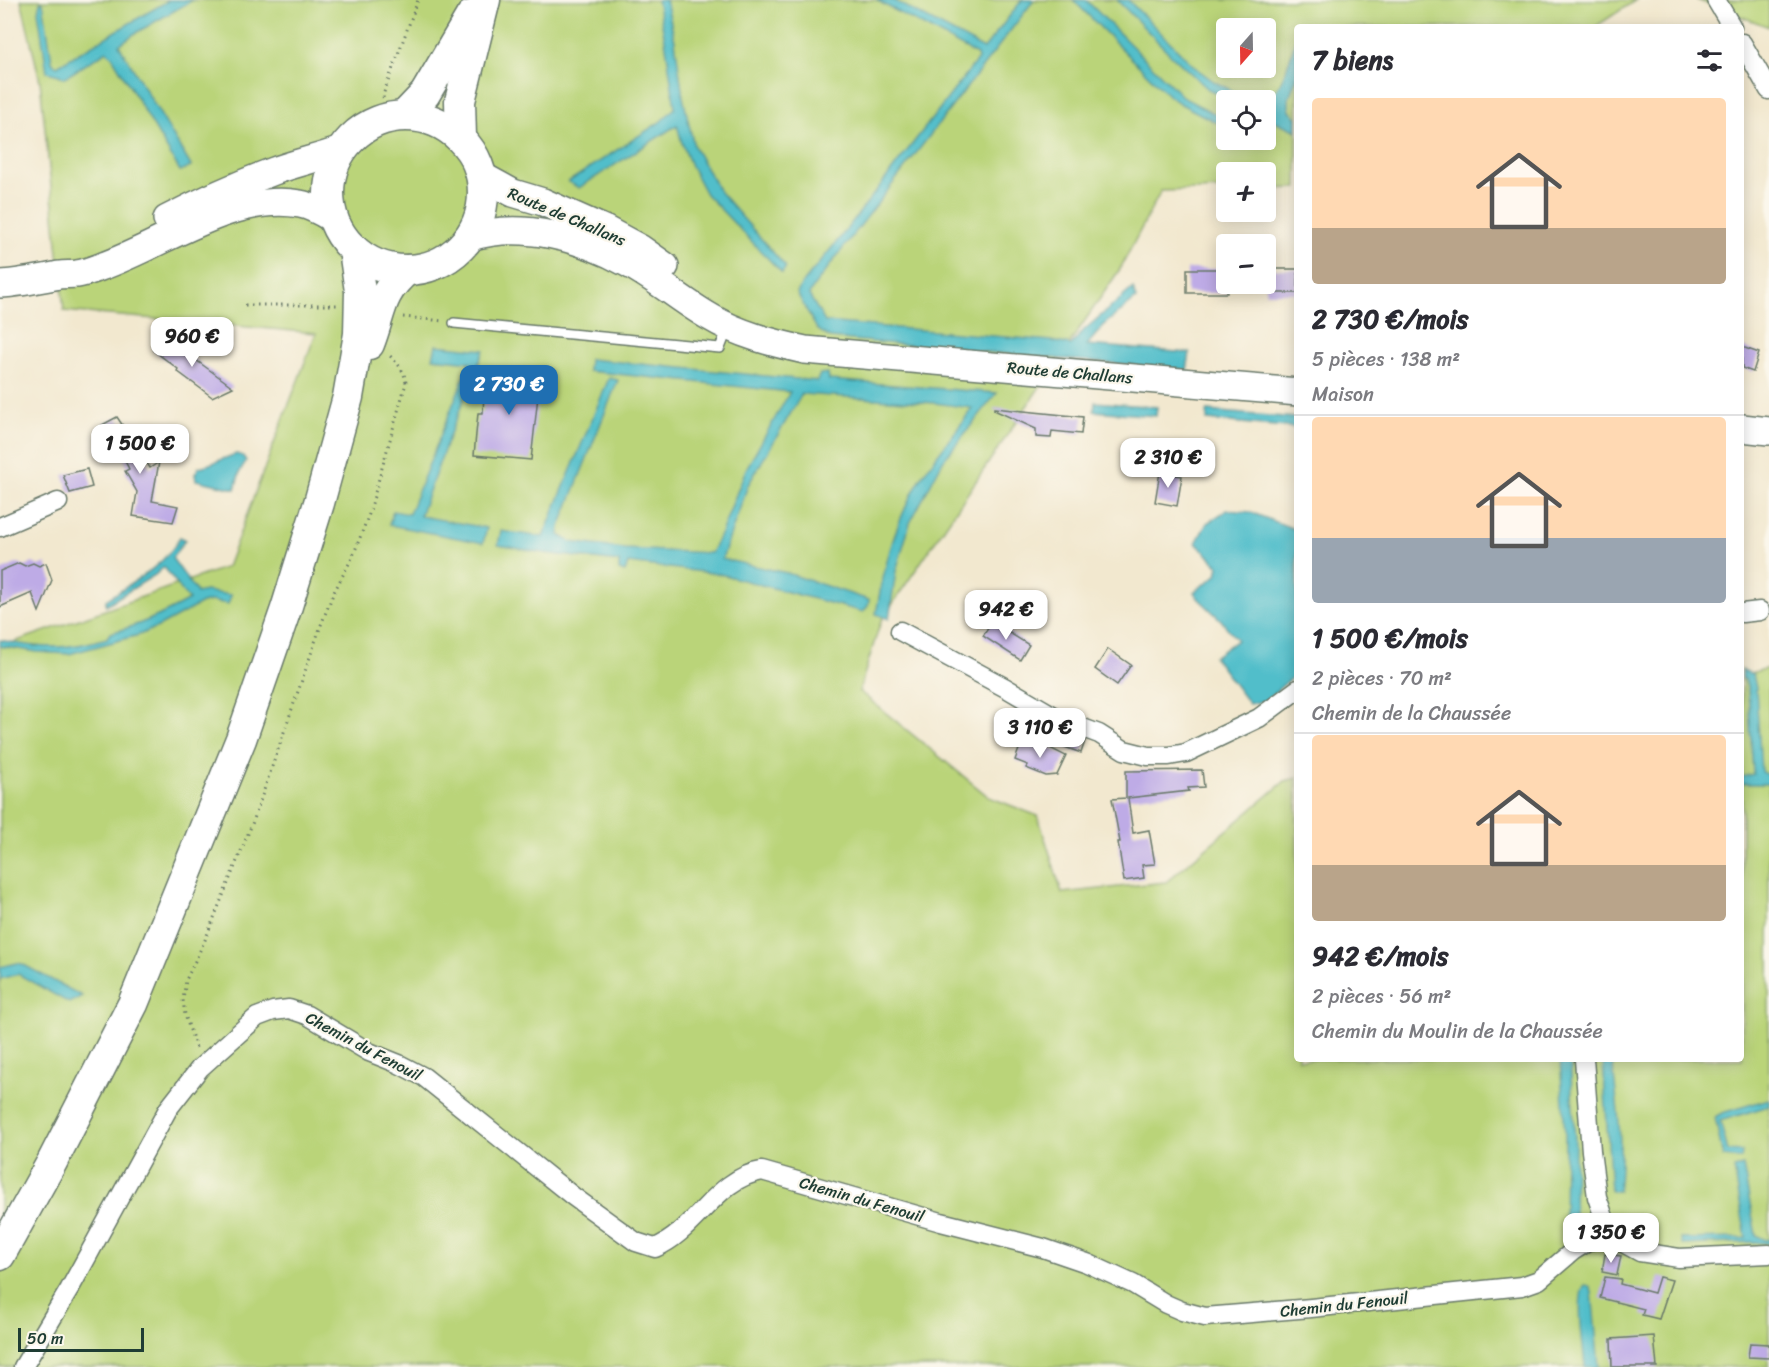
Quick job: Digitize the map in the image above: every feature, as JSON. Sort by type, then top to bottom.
[{"type":"main road","points":[[396,116],[426,117],[445,125],[461,138],[475,155],[482,176],[484,198],[480,218],[470,237],[458,251],[426,268],[407,270],[388,268],[370,261],[354,250],[342,236],[333,219],[329,202],[329,183],[333,166],[341,150],[354,136],[369,125],[396,116],[425,94],[482,0]]},
{"type":"main road","points":[[461,138],[460,101],[482,0]]},
{"type":"main road","points":[[138,242],[222,192],[277,170],[341,150]]},
{"type":"main road","name":"Route de Challans","points":[[482,176],[513,193],[574,215],[632,244],[697,290],[761,326],[842,353]]},
{"type":"main road","points":[[0,284],[28,282],[61,274],[75,261],[224,212],[254,205],[282,202],[303,204],[333,219]]},
{"type":"main road","name":"Route de Challans","points":[[470,237],[514,230],[550,235],[594,247],[630,264],[711,318],[769,342],[805,350],[1294,392]]},
{"type":"main road","points":[[354,250],[369,309]]},
{"type":"main road","points":[[0,1255],[52,1162],[111,1048],[159,943],[241,739],[286,609],[319,503],[348,397],[359,334],[369,309],[407,270]]},
{"type":"main road","points":[[1744,428],[1769,431]]},
{"type":"street","points":[[1716,0],[1730,24]]},
{"type":"street","points":[[1744,46],[1769,90]]},
{"type":"street","points":[[0,528],[58,502]]},
{"type":"street","points":[[1744,613],[1760,611]]},
{"type":"street","points":[[900,631],[1061,720],[1099,734],[1124,750],[1148,756],[1186,753],[1259,718],[1294,692]]},
{"type":"street","name":"Chemin du Fenouil","points":[[24,1367],[168,1109],[200,1068],[257,1017],[273,1011],[289,1009],[307,1015],[369,1052],[424,1077],[574,1197],[636,1242],[655,1248],[673,1238],[732,1182],[751,1173],[762,1171],[941,1222],[1043,1248],[1087,1263],[1133,1284],[1182,1311],[1205,1317],[1522,1286],[1539,1281],[1573,1251],[1608,1228]]},
{"type":"street","points":[[1584,1062],[1598,1197],[1608,1228],[1618,1240],[1640,1252],[1679,1258],[1769,1254]]},
{"type":"lane","points":[[454,323],[720,348],[728,326]]},
{"type":"path","points":[[396,116],[383,95],[418,0]]},
{"type":"path","points":[[244,305],[351,305],[392,318],[454,323]]},
{"type":"path","points":[[200,1068],[185,1015],[183,1000],[186,981],[254,819],[321,625],[333,594],[359,542],[372,502],[406,383],[405,374],[400,365],[385,349]]},
{"type":"green space","points":[[21,0],[1636,0],[1600,24],[1294,24],[1294,188],[1276,189],[1276,162],[1216,162],[1216,189],[1161,191],[1120,269],[881,621],[859,691],[989,797],[1038,816],[1062,893],[1166,882],[1285,781],[1294,779],[1294,1062],[1744,1062],[1744,674],[1769,668],[1769,1367],[0,1367],[0,647],[227,567],[316,333],[64,311],[40,81]]},
{"type":"green space","points":[[1697,0],[1769,0],[1769,27]]},
{"type":"water","points":[[169,0],[193,0],[119,45],[191,166],[180,171],[107,51],[64,78],[47,72],[38,11],[40,2],[43,2],[52,61],[57,66]]},
{"type":"water","points":[[657,0],[666,0],[694,147],[720,192],[786,267],[782,273],[706,194],[691,166],[677,125],[579,188],[568,182],[660,122],[675,108]]},
{"type":"water","points":[[876,0],[893,0],[984,49],[1022,0],[1034,0],[814,286],[809,295],[825,322],[1052,341],[1071,345],[1084,330],[1133,288],[1136,299],[1106,323],[1087,345],[1190,353],[1187,370],[830,338],[817,329],[797,293],[802,284],[978,59],[977,55]]},
{"type":"water","points":[[1073,0],[1086,0],[1184,98],[1216,114],[1216,122],[1169,96]]},
{"type":"water","points":[[1117,0],[1128,0],[1197,69],[1231,90],[1216,90],[1216,93],[1208,89]]},
{"type":"water","points":[[1294,45],[1294,84],[1289,98],[1289,109],[1294,115],[1294,130],[1276,122],[1276,90],[1282,80]]},
{"type":"water","points":[[436,345],[484,350],[420,516],[487,528],[483,543],[389,525],[393,511],[409,514],[470,362],[433,358]]},
{"type":"water","points":[[589,359],[817,381],[820,374],[828,373],[829,380],[997,393],[943,461],[910,523],[896,571],[889,619],[876,614],[887,560],[898,525],[923,475],[972,408],[935,403],[802,394],[748,485],[722,559],[787,573],[869,600],[863,612],[720,574],[628,563],[625,572],[619,570],[619,562],[498,545],[501,531],[543,537],[609,378],[618,380],[560,527],[559,535],[571,542],[624,549],[711,553],[746,469],[790,392],[588,371]]},
{"type":"water","points":[[1095,402],[1157,407],[1156,416],[1094,411]]},
{"type":"water","points":[[1207,411],[1294,418],[1294,428],[1207,420]]},
{"type":"water","points":[[237,454],[243,456],[246,461],[240,471],[235,489],[196,480],[195,474],[199,467]]},
{"type":"water","points":[[1227,510],[1250,512],[1294,529],[1294,676],[1265,701],[1249,704],[1214,657],[1237,640],[1194,592],[1217,575],[1219,566],[1196,543],[1207,523]]},
{"type":"water","points":[[180,537],[185,540],[172,558],[197,593],[205,591],[231,595],[228,604],[211,601],[202,603],[139,635],[69,654],[0,646],[0,640],[52,647],[89,643],[107,638],[110,633],[151,619],[189,600],[164,567],[106,605],[106,600],[157,565]]},
{"type":"water","points":[[1744,671],[1753,674],[1756,688],[1761,771],[1769,774],[1769,784],[1744,784],[1744,776],[1753,774],[1748,691]]},
{"type":"water","points":[[17,963],[82,996],[69,1003],[18,974],[0,979],[0,967]]},
{"type":"water","points":[[1560,1062],[1570,1062],[1575,1140],[1574,1227],[1564,1235],[1565,1134]]},
{"type":"water","points":[[1603,1062],[1612,1062],[1619,1125],[1620,1175],[1618,1191],[1611,1191]]},
{"type":"water","points":[[1769,1099],[1769,1106],[1720,1121],[1728,1151],[1742,1152],[1741,1159],[1723,1157],[1715,1117]]},
{"type":"water","points":[[1743,1166],[1756,1235],[1765,1240],[1769,1239],[1769,1244],[1755,1242],[1682,1245],[1681,1239],[1746,1238],[1734,1168]]},
{"type":"water","points":[[1585,1285],[1589,1286],[1592,1292],[1599,1367],[1585,1367],[1580,1311],[1582,1291]]},
{"type":"building","points":[[1187,269],[1216,269],[1216,293],[1187,293]]},
{"type":"building","points":[[1276,269],[1294,269],[1294,293],[1276,293]]},
{"type":"building","points":[[163,336],[233,387],[212,397],[153,350]]},
{"type":"building","points":[[1744,348],[1759,353],[1753,372],[1744,369]]},
{"type":"building","points":[[485,374],[551,380],[549,397],[538,396],[531,460],[474,455],[478,413],[483,413]]},
{"type":"building","points":[[994,408],[1083,417],[1081,434],[1052,431],[1051,438],[1036,437],[1036,429]]},
{"type":"building","points":[[117,417],[127,432],[129,431],[150,468],[159,462],[152,501],[178,506],[173,522],[133,516],[137,492],[125,471],[129,469],[114,440],[111,441],[102,425]]},
{"type":"building","points":[[87,469],[92,487],[70,493],[63,475]]},
{"type":"building","points":[[1160,472],[1182,476],[1177,506],[1155,502]]},
{"type":"building","points":[[19,563],[25,566],[33,563],[39,566],[46,563],[52,580],[39,612],[32,593],[0,607],[0,571]]},
{"type":"building","points":[[992,622],[1029,645],[1020,660],[983,636]]},
{"type":"building","points":[[1108,649],[1131,665],[1117,685],[1095,669]]},
{"type":"building","points":[[1066,734],[1085,741],[1081,753],[1062,746]]},
{"type":"building","points":[[1022,741],[1044,749],[1048,747],[1066,756],[1057,775],[1046,776],[1026,768],[1028,765],[1015,760]]},
{"type":"building","points":[[1202,770],[1204,787],[1188,788],[1189,791],[1128,798],[1133,833],[1149,830],[1155,864],[1142,865],[1144,878],[1124,881],[1112,799],[1126,798],[1126,771]]},
{"type":"building","points":[[1605,1254],[1621,1256],[1617,1275],[1602,1272]]},
{"type":"building","points":[[1605,1277],[1621,1279],[1620,1284],[1654,1293],[1659,1277],[1672,1280],[1659,1319],[1642,1315],[1644,1309],[1600,1298]]},
{"type":"building","points":[[1654,1336],[1657,1367],[1612,1367],[1611,1339]]},
{"type":"building","points":[[1750,1343],[1769,1344],[1769,1358],[1748,1357]]}]
